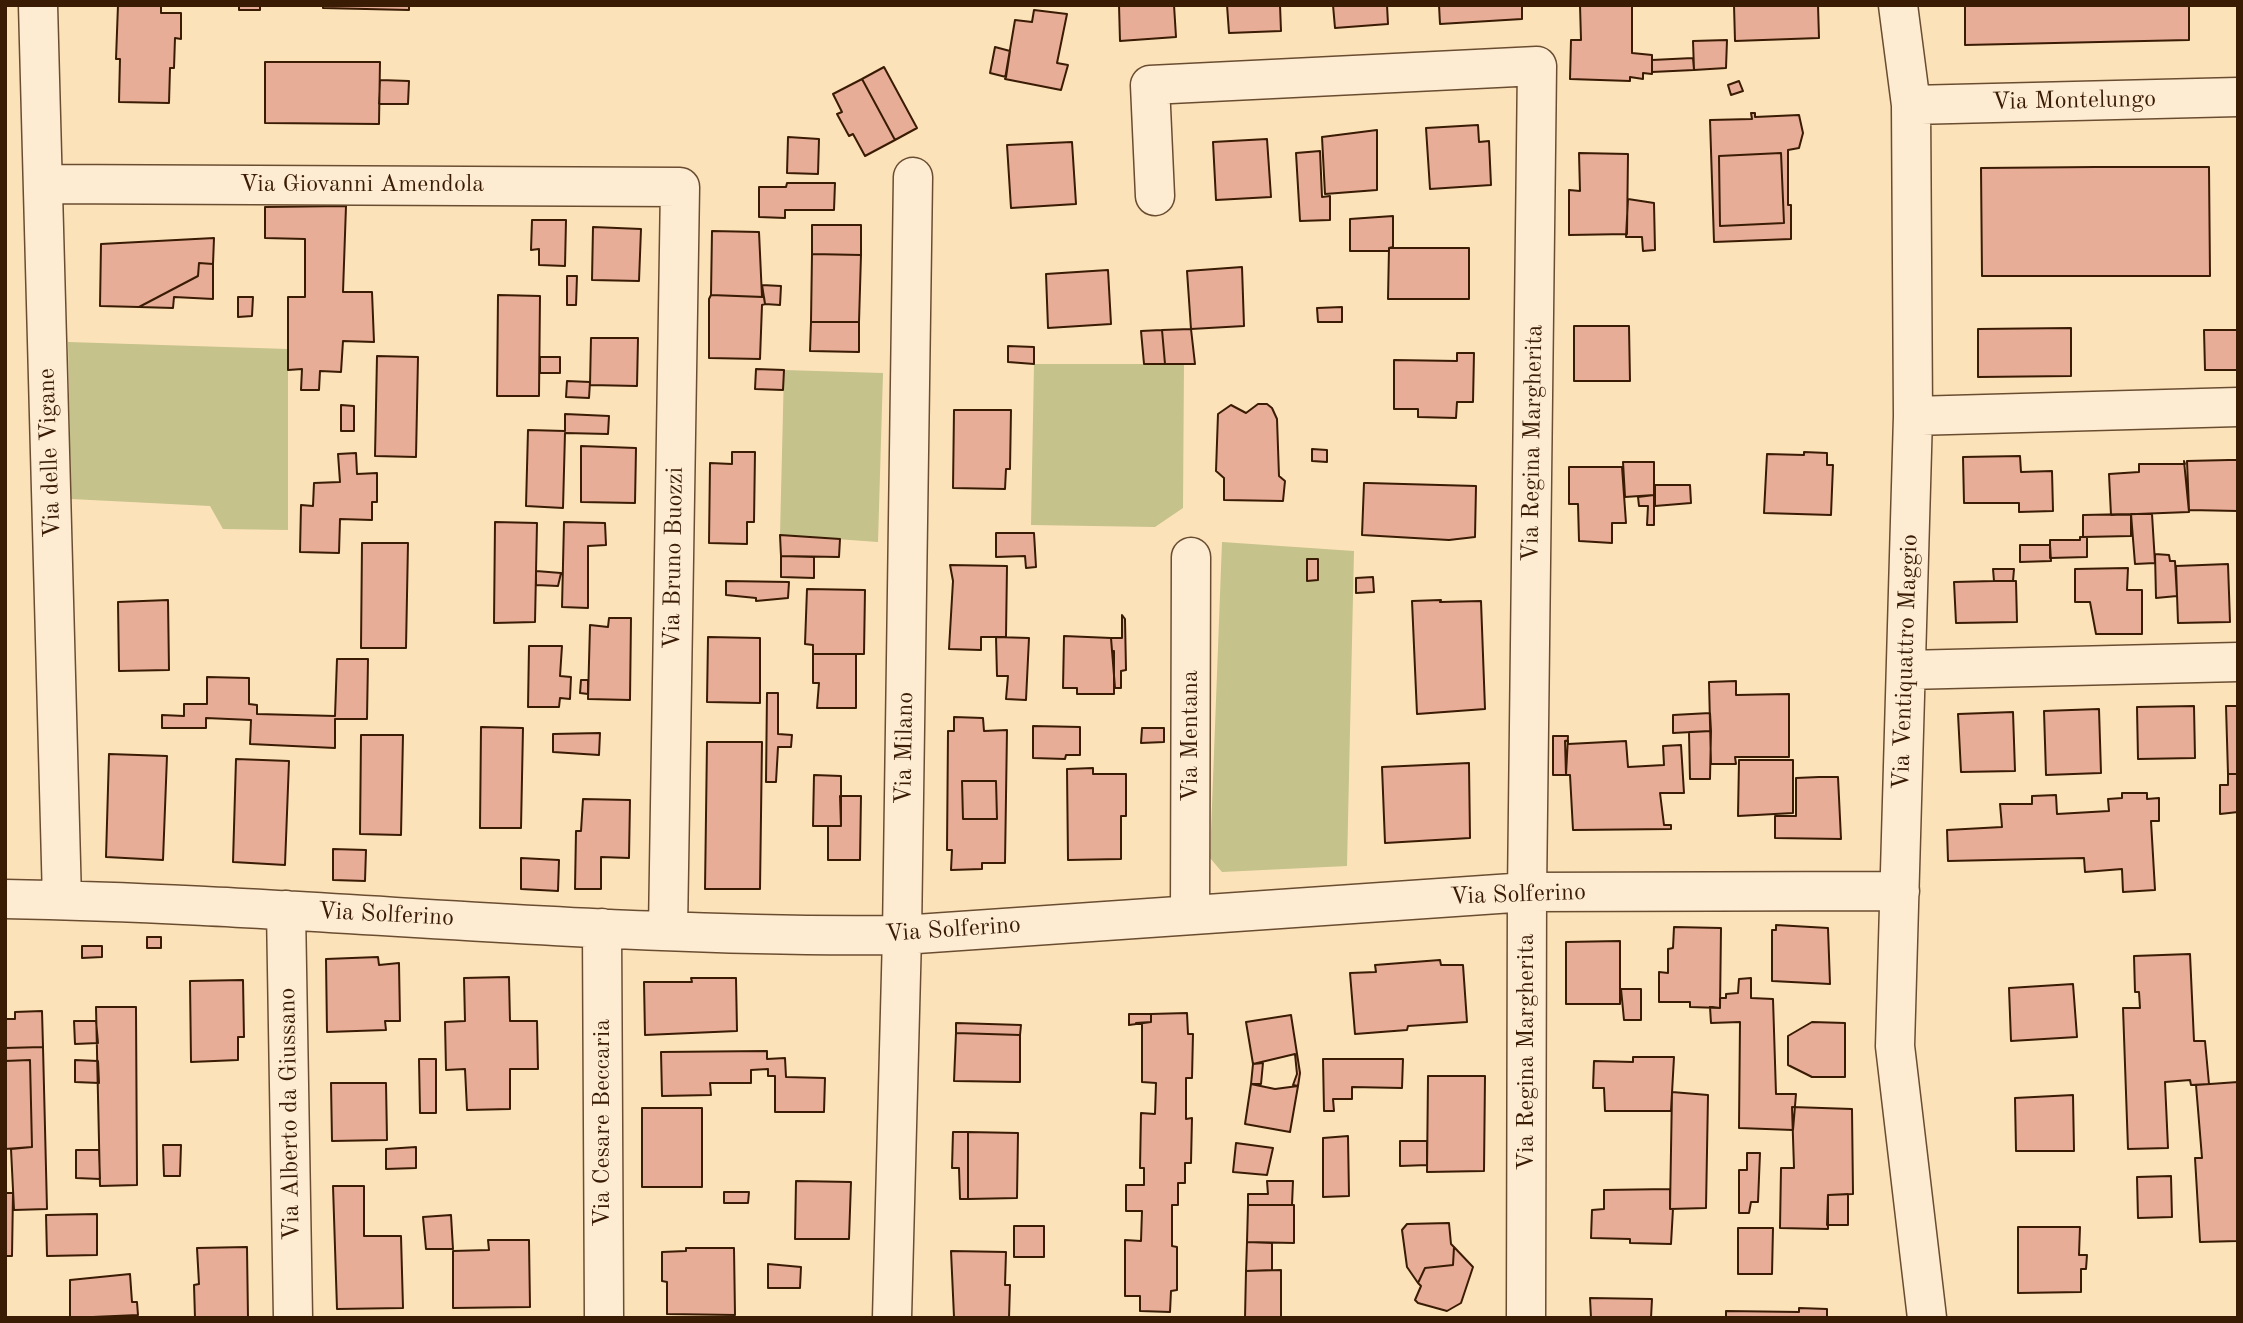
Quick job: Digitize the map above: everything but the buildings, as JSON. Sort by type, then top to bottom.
[{"type":"street","name":"Via delle Vigane","points":[[38,5],[62,900]]},
{"type":"street","name":"Via Ventiquattro Maggio","points":[[1898,5],[1911,105],[1913,415],[1896,1068],[1927,1318]]},
{"type":"street","name":"Via Regina Margherita","points":[[1156,196],[1150,85],[1537,66],[1527,892],[1526,1318]]},
{"type":"street","name":"Via Montelungo","points":[[1911,105],[2238,97]]},
{"type":"street","name":"Via Milano","points":[[892,1318],[902,935],[913,177]]},
{"type":"street","name":"Via Giovanni Amendola","points":[[43,184],[680,187]]},
{"type":"street","name":"Via Bruno Buozzi","points":[[668,929],[680,187]]},
{"type":"street","points":[[1913,415],[2238,407]]},
{"type":"street","name":"Via Mentana","points":[[1190,914],[1191,557]]},
{"type":"street","points":[[1906,670],[2238,662]]},
{"type":"street","name":"Via Solferino","points":[[5,899],[286,910],[602,928],[902,935],[1527,892],[1900,891]]},
{"type":"street","name":"Via Alberto da Giussano","points":[[286,910],[293,1318]]},
{"type":"street","name":"Via Cesare Beccaria","points":[[602,928],[604,1318]]},
{"type":"shaded area","points":[[68,342],[288,349],[288,530],[223,529],[210,506],[71,499]]},
{"type":"shaded area","points":[[1034,364],[1184,364],[1183,508],[1155,527],[1031,525]]},
{"type":"shaded area","points":[[784,370],[883,373],[878,542],[780,535]]},
{"type":"shaded area","points":[[1222,542],[1354,551],[1347,866],[1222,872],[1210,858]]}]
